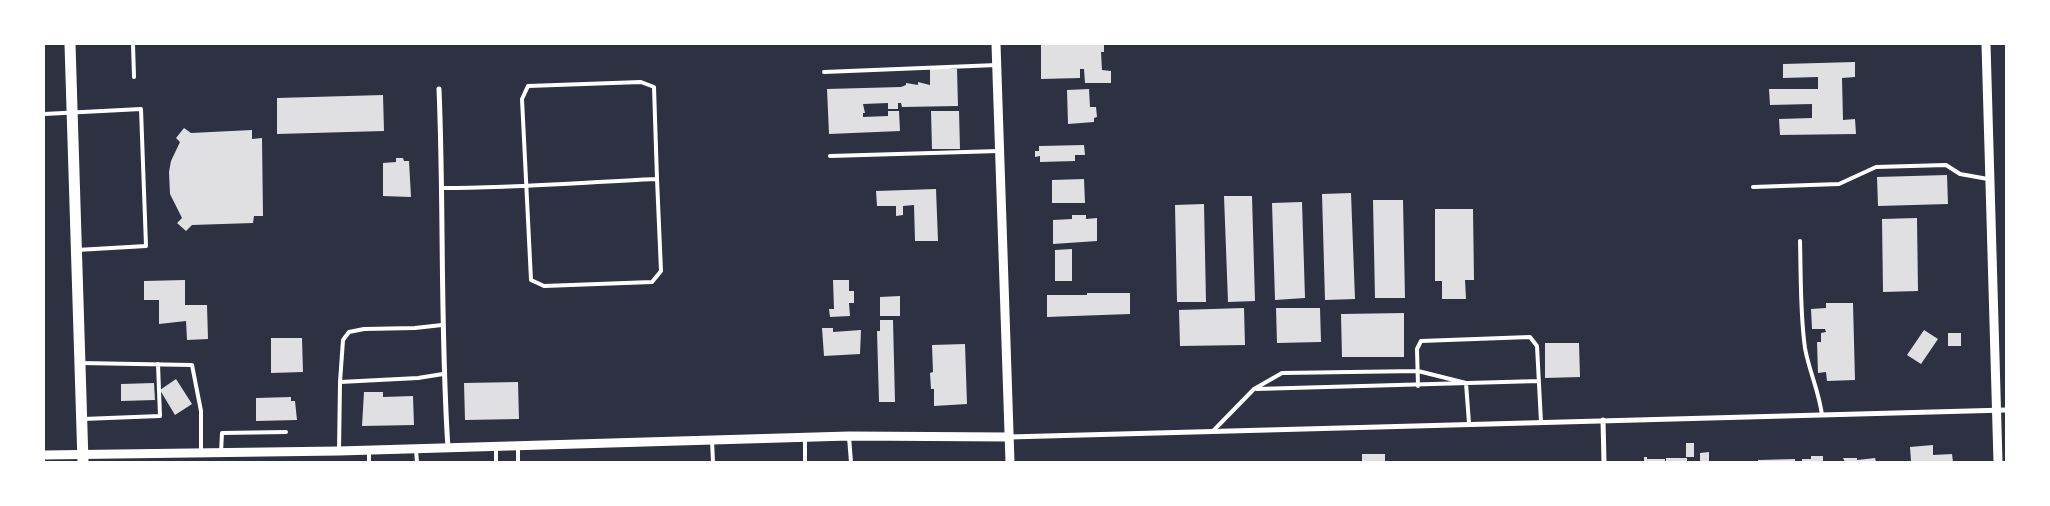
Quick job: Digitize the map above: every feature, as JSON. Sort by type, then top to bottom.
[{"type":"main road","points":[[70,44],[82,458]]},
{"type":"street","points":[[996,44],[1010,462]]},
{"type":"street","points":[[1986,44],[1990,179],[2001,410],[1998,462]]},
{"type":"street","points":[[439,89],[443,188],[443,374],[448,448]]},
{"type":"street","points":[[44,455],[82,458],[201,452],[340,451],[849,436],[1009,437],[2001,410]]},
{"type":"street","points":[[1603,420],[1604,462]]},
{"type":"lane","points":[[133,44],[134,76]]},
{"type":"lane","points":[[824,72],[997,65]]},
{"type":"lane","points":[[641,82],[654,87],[657,180],[661,271],[652,282],[544,286],[532,280],[522,99],[528,86],[641,82]]},
{"type":"lane","points":[[44,114],[141,109],[146,246],[75,250]]},
{"type":"lane","points":[[830,156],[999,151]]},
{"type":"lane","points":[[1753,187],[1839,184],[1876,167],[1946,165],[1960,174],[1990,179]]},
{"type":"lane","points":[[443,188],[657,180]]},
{"type":"lane","points":[[1800,241],[1802,324],[1810,373],[1820,394],[1822,414]]},
{"type":"lane","points":[[340,451],[340,382],[343,340],[350,332],[364,328],[415,328],[442,324]]},
{"type":"lane","points":[[1418,386],[1417,349],[1421,341],[1530,337],[1536,346],[1541,422]]},
{"type":"lane","points":[[79,363],[192,366],[201,411],[201,452]]},
{"type":"lane","points":[[81,419],[160,416],[158,364]]},
{"type":"lane","points":[[1214,430],[1254,389],[1282,373],[1418,371],[1466,383]]},
{"type":"lane","points":[[340,382],[418,378],[443,374]]},
{"type":"lane","points":[[1254,389],[1418,386],[1539,381]]},
{"type":"lane","points":[[1466,383],[1469,423]]},
{"type":"lane","points":[[221,452],[222,433],[286,432]]},
{"type":"lane","points":[[849,436],[851,462]]},
{"type":"lane","points":[[805,438],[805,462]]},
{"type":"lane","points":[[712,440],[713,462]]},
{"type":"lane","points":[[496,446],[496,462]]},
{"type":"lane","points":[[518,446],[518,462]]},
{"type":"lane","points":[[416,448],[417,462]]},
{"type":"lane","points":[[369,450],[369,462]]},
{"type":"building","points":[[1041,44],[1104,44],[1104,52],[1101,52],[1102,70],[1111,71],[1111,83],[1085,83],[1084,69],[1080,69],[1080,78],[1041,79]]},
{"type":"building","points":[[1855,62],[1855,77],[1842,78],[1843,120],[1855,119],[1856,134],[1780,135],[1779,119],[1812,118],[1812,104],[1770,105],[1769,89],[1818,89],[1818,77],[1783,78],[1783,64]]},
{"type":"building","points":[[930,69],[957,69],[958,106],[902,107],[901,103],[898,103],[898,109],[888,109],[888,103],[863,104],[865,113],[863,113],[863,117],[888,116],[888,111],[899,111],[900,131],[829,134],[827,89],[901,87],[906,85],[906,83],[918,85],[918,82],[930,85]]},
{"type":"building","points":[[1089,89],[1090,107],[1096,107],[1097,117],[1094,118],[1094,122],[1068,124],[1067,90]]},
{"type":"building","points":[[383,95],[384,131],[277,134],[277,98]]},
{"type":"building","points":[[931,111],[959,111],[960,149],[932,149]]},
{"type":"building","points":[[184,128],[191,133],[252,130],[252,139],[262,138],[263,216],[254,216],[253,223],[192,225],[186,231],[177,223],[182,218],[170,194],[169,172],[171,161],[180,142],[176,138]]},
{"type":"building","points":[[1084,145],[1085,155],[1075,155],[1075,161],[1040,162],[1040,156],[1035,157],[1035,151],[1039,151],[1039,146]]},
{"type":"building","points":[[396,158],[403,158],[404,161],[409,161],[411,197],[383,196],[383,163],[396,162]]},
{"type":"building","points":[[1947,175],[1948,204],[1878,206],[1877,177]]},
{"type":"building","points":[[1084,179],[1085,203],[1052,203],[1052,180]]},
{"type":"building","points":[[936,189],[938,241],[915,241],[914,205],[903,206],[903,215],[896,216],[896,206],[877,206],[876,191]]},
{"type":"building","points":[[1351,193],[1355,299],[1325,300],[1322,194]]},
{"type":"building","points":[[1224,196],[1252,196],[1255,301],[1228,302]]},
{"type":"building","points":[[1373,200],[1403,200],[1405,298],[1375,298]]},
{"type":"building","points":[[1302,202],[1305,298],[1275,300],[1272,203]]},
{"type":"building","points":[[1204,204],[1206,302],[1177,302],[1175,205]]},
{"type":"building","points":[[1435,209],[1473,209],[1474,280],[1465,280],[1466,299],[1442,299],[1442,281],[1435,281]]},
{"type":"building","points":[[1072,215],[1086,215],[1086,219],[1097,218],[1097,241],[1053,244],[1053,220],[1072,219]]},
{"type":"building","points":[[1917,218],[1918,291],[1883,292],[1882,219]]},
{"type":"building","points":[[1072,249],[1072,281],[1055,281],[1055,250]]},
{"type":"building","points":[[185,280],[185,305],[207,305],[208,339],[187,340],[186,321],[159,324],[159,300],[144,300],[144,281]]},
{"type":"building","points":[[833,280],[849,280],[849,291],[854,291],[854,303],[849,303],[850,316],[830,317],[829,309],[834,309]]},
{"type":"building","points":[[1087,293],[1130,293],[1130,314],[1047,317],[1047,295],[1087,295]]},
{"type":"building","points":[[900,296],[900,316],[880,316],[880,297]]},
{"type":"building","points":[[1826,303],[1853,303],[1855,380],[1827,381],[1826,372],[1818,373],[1817,342],[1821,342],[1821,333],[1826,332],[1825,329],[1812,329],[1811,309],[1826,308]]},
{"type":"building","points":[[1244,308],[1245,345],[1180,346],[1179,310]]},
{"type":"building","points":[[1276,308],[1320,308],[1321,342],[1277,343]]},
{"type":"building","points":[[1404,313],[1404,357],[1342,357],[1341,314]]},
{"type":"building","points":[[880,320],[893,320],[895,402],[879,402],[877,331],[880,331]]},
{"type":"building","points":[[822,328],[833,328],[833,332],[861,330],[860,354],[824,356]]},
{"type":"building","points":[[1924,330],[1938,339],[1921,364],[1907,355]]},
{"type":"building","points":[[1948,333],[1961,333],[1961,346],[1948,346]]},
{"type":"building","points":[[271,338],[302,338],[303,372],[271,373]]},
{"type":"building","points":[[1545,343],[1579,343],[1580,377],[1545,378]]},
{"type":"building","points":[[965,344],[967,404],[934,406],[934,389],[931,389],[930,373],[933,372],[932,345]]},
{"type":"building","points":[[176,379],[192,404],[175,415],[160,390]]},
{"type":"building","points":[[518,382],[519,419],[465,420],[464,383]]},
{"type":"building","points":[[154,383],[155,400],[121,401],[121,384]]},
{"type":"building","points":[[364,392],[383,392],[383,397],[413,396],[414,425],[362,426]]},
{"type":"building","points":[[291,397],[291,401],[295,401],[297,420],[256,421],[256,398]]},
{"type":"building","points":[[1686,443],[1694,443],[1694,457],[1686,457]]},
{"type":"building","points":[[1933,445],[1933,455],[1952,454],[1953,462],[1911,461],[1910,447]]},
{"type":"building","points":[[1709,452],[1709,462],[1700,462],[1700,453]]},
{"type":"building","points":[[1362,454],[1385,454],[1385,462],[1362,462]]},
{"type":"building","points":[[1811,456],[1823,456],[1823,462],[1802,462],[1802,459],[1811,459]]},
{"type":"building","points":[[1644,457],[1647,457],[1647,459],[1665,459],[1665,462],[1644,462]]},
{"type":"building","points":[[1666,458],[1687,458],[1687,462],[1666,462]]},
{"type":"building","points":[[1843,458],[1857,458],[1857,460],[1875,458],[1876,462],[1845,462]]},
{"type":"building","points":[[1795,459],[1795,462],[1758,462],[1758,460]]}]
